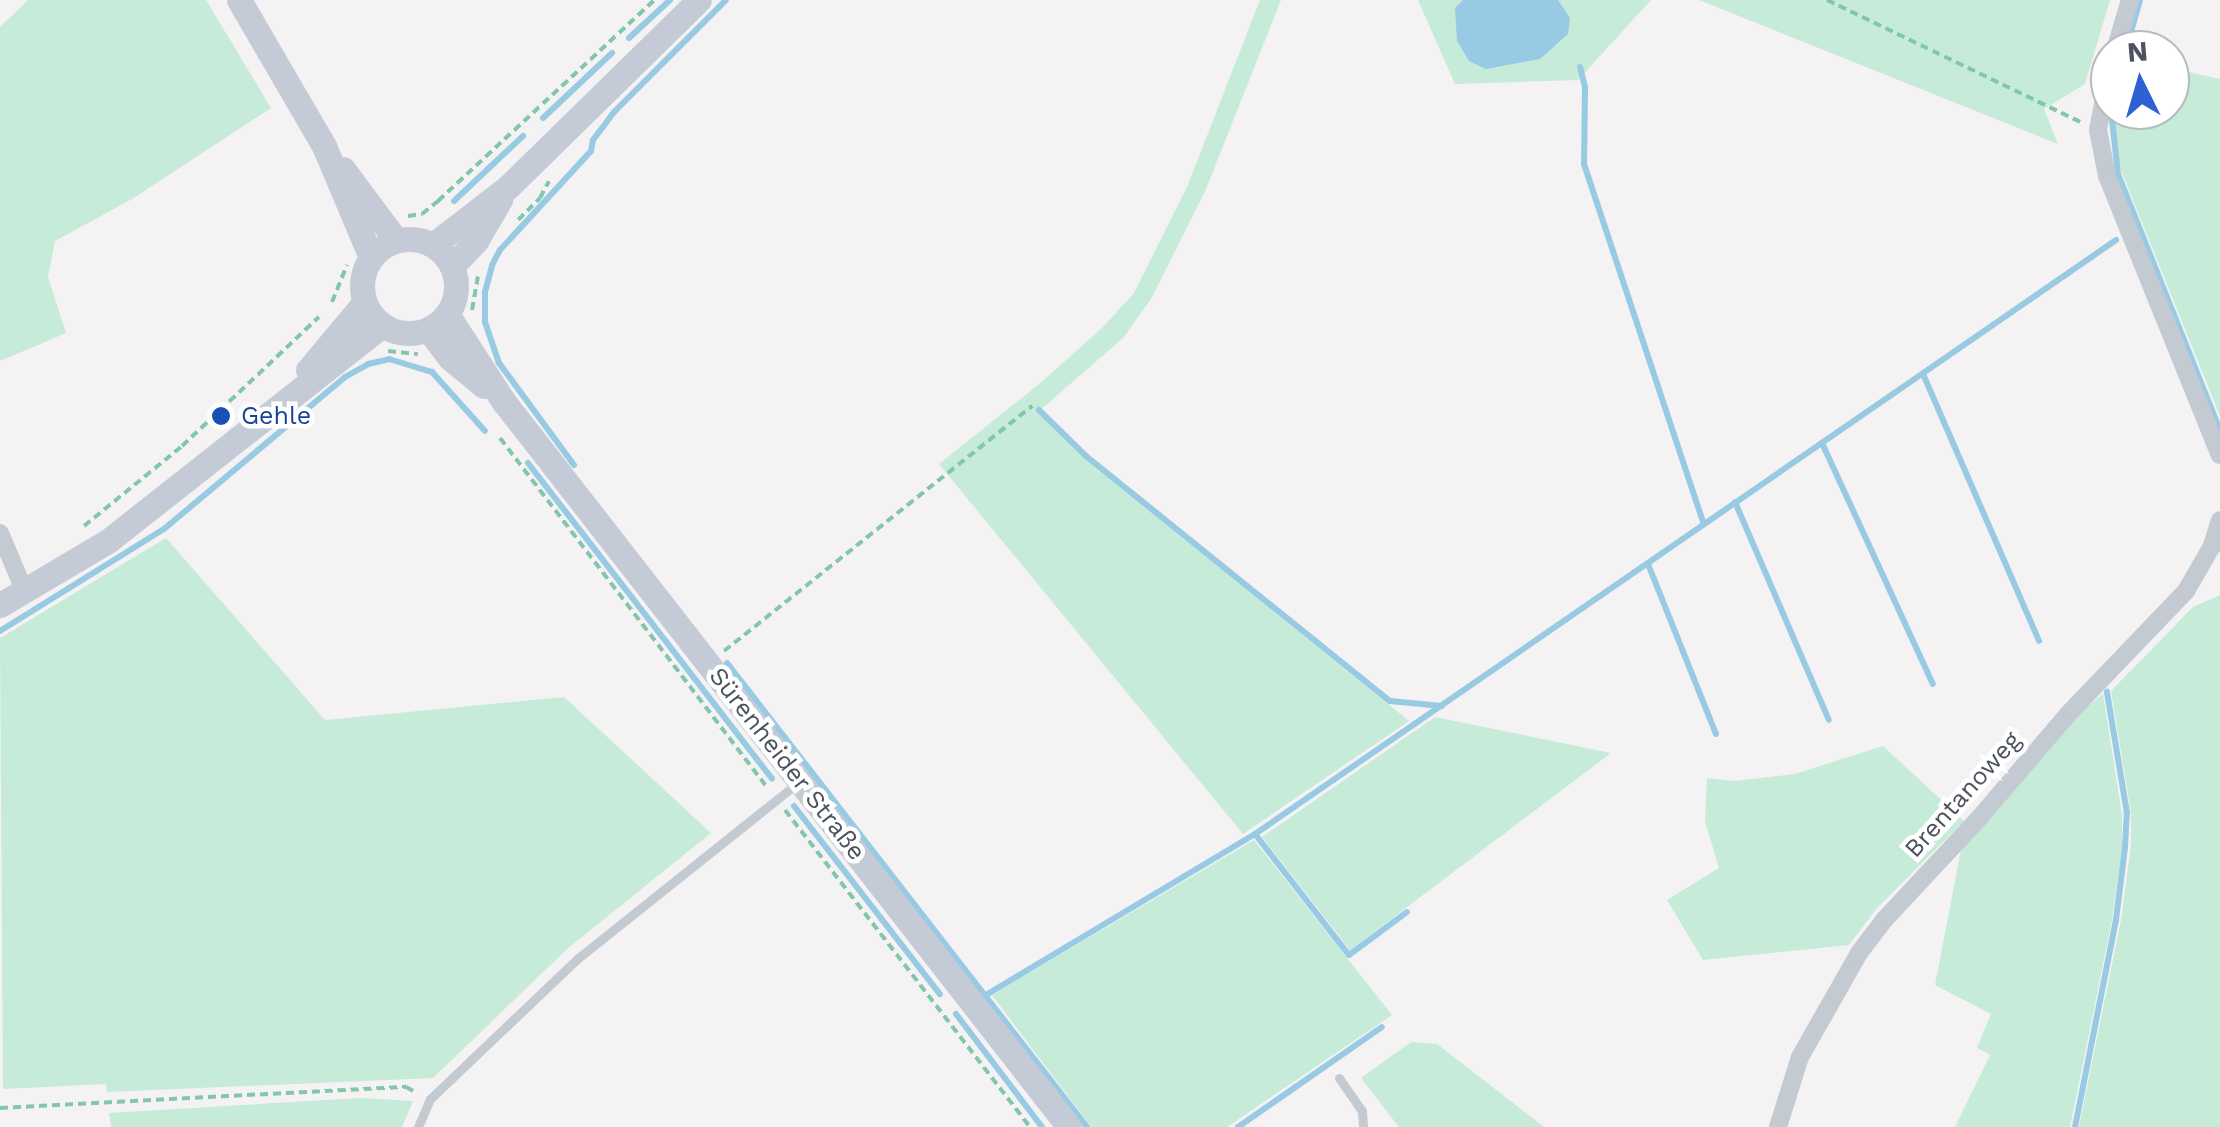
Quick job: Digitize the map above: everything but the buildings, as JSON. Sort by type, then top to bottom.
[{"type":"street","points":[[239,0],[324,146],[396,227],[433,244],[452,266],[454,299],[438,321],[412,333],[382,325],[364,303],[360,255],[324,146]]},
{"type":"street","points":[[433,244],[508,187],[699,0]]},
{"type":"street","points":[[2121,30],[2130,0]]},
{"type":"street","points":[[2098,130],[2107,176],[2220,456]]},
{"type":"street","points":[[452,266],[476,241],[508,187]]},
{"type":"street","points":[[360,255],[396,227]]},
{"type":"street","points":[[283,401],[364,303]]},
{"type":"street","name":"Sürenheider Straße","points":[[438,321],[450,358],[709,663],[1069,1127]]},
{"type":"street","points":[[0,605],[108,542],[382,325]]},
{"type":"street","name":"Brentanoweg","points":[[1778,1127],[1800,1057],[1859,953],[1884,919],[1980,818],[2070,712],[2186,591],[2212,546],[2220,520]]},
{"type":"street","points":[[0,533],[25,592]]},
{"type":"lane","points":[[418,1127],[430,1100],[578,959],[801,780]]},
{"type":"lane","points":[[1339,1078],[1362,1111],[1363,1127]]},
{"type":"path","points":[[396,227],[430,208],[654,0]]},
{"type":"path","points":[[1828,0],[2090,126]]},
{"type":"path","points":[[513,225],[560,170]]},
{"type":"path","points":[[80,528],[182,446],[324,313],[360,255]]},
{"type":"path","points":[[474,322],[478,270]]},
{"type":"path","points":[[380,351],[423,356]]},
{"type":"path","points":[[709,663],[1032,406]]},
{"type":"path","points":[[500,414],[503,447],[1030,1127]]},
{"type":"path","points":[[0,1108],[406,1087],[430,1100]]},
{"type":"green space","points":[[28,0],[206,0],[271,108],[132,199],[55,241],[48,277],[66,333],[0,361],[0,27]]},
{"type":"green space","points":[[1260,0],[1281,0],[1206,189],[1151,299],[1123,338],[1038,412],[1085,458],[1409,721],[1243,834],[939,464],[1038,385],[1102,328],[1134,293],[1187,187]]},
{"type":"green space","points":[[1418,0],[1651,0],[1578,80],[1455,84]]},
{"type":"green space","points":[[1699,0],[2110,0],[2101,30],[2090,30],[2090,67],[2085,84],[2044,109],[2058,144]]},
{"type":"green space","points":[[2190,72],[2220,79],[2220,416],[2120,168],[2114,130],[2190,130]]},
{"type":"green space","points":[[166,538],[325,720],[564,697],[711,833],[567,949],[433,1078],[107,1092],[106,1084],[3,1089],[0,638]]},
{"type":"green space","points":[[2220,595],[2220,1127],[2079,1127],[2121,920],[2131,846],[2131,813],[2111,691],[2193,607]]},
{"type":"green space","points":[[2103,694],[2122,815],[2122,847],[2112,920],[2070,1127],[1955,1127],[1990,1055],[1977,1048],[1991,1014],[1935,985],[1961,850],[2076,715]]},
{"type":"green space","points":[[1435,717],[1611,753],[1350,950],[1262,837]]},
{"type":"green space","points":[[1883,746],[1964,821],[1877,908],[1849,945],[1703,960],[1667,900],[1719,868],[1705,821],[1707,778],[1734,781],[1795,774]]},
{"type":"green space","points":[[1254,840],[1392,1015],[1227,1127],[1091,1127],[992,995]]},
{"type":"green space","points":[[1411,1042],[1437,1044],[1544,1127],[1399,1127],[1361,1078]]},
{"type":"green space","points":[[361,1098],[413,1101],[402,1127],[111,1127],[109,1113]]},
{"type":"water","points":[[1463,0],[1558,0],[1570,18],[1568,34],[1540,59],[1486,69],[1469,61],[1457,41],[1455,8]]},
{"type":"waterway","points":[[629,38],[670,0]]},
{"type":"waterway","points":[[574,465],[499,363],[485,322],[485,292],[492,265],[500,250],[591,151],[593,140],[614,112],[726,0]]},
{"type":"waterway","points":[[2132,30],[2140,0]]},
{"type":"waterway","points":[[543,118],[612,53]]},
{"type":"waterway","points":[[1580,67],[1585,87],[1584,164],[1704,524]]},
{"type":"waterway","points":[[2113,130],[2118,174],[2220,430]]},
{"type":"waterway","points":[[454,201],[523,136]]},
{"type":"waterway","points":[[986,995],[1255,834],[2116,240]]},
{"type":"waterway","points":[[0,631],[164,529],[345,377],[368,364],[389,359],[432,372],[485,431]]},
{"type":"waterway","points":[[1923,374],[2039,641]]},
{"type":"waterway","points":[[1039,410],[1086,456],[1390,701],[1442,706]]},
{"type":"waterway","points":[[1822,443],[1933,684]]},
{"type":"waterway","points":[[528,463],[772,779]]},
{"type":"waterway","points":[[1735,502],[1829,720]]},
{"type":"waterway","points":[[1648,564],[1716,734]]},
{"type":"waterway","points":[[727,663],[1087,1127]]},
{"type":"waterway","points":[[2075,1127],[2116,920],[2125,847],[2127,813],[2107,692]]},
{"type":"waterway","points":[[794,806],[940,994]]},
{"type":"waterway","points":[[1255,834],[1349,955],[1407,912]]},
{"type":"waterway","points":[[956,1014],[1042,1127]]},
{"type":"waterway","points":[[1238,1127],[1382,1027]]},
{"type":"place","name":"Gehle","points":[[221,416]]}]
